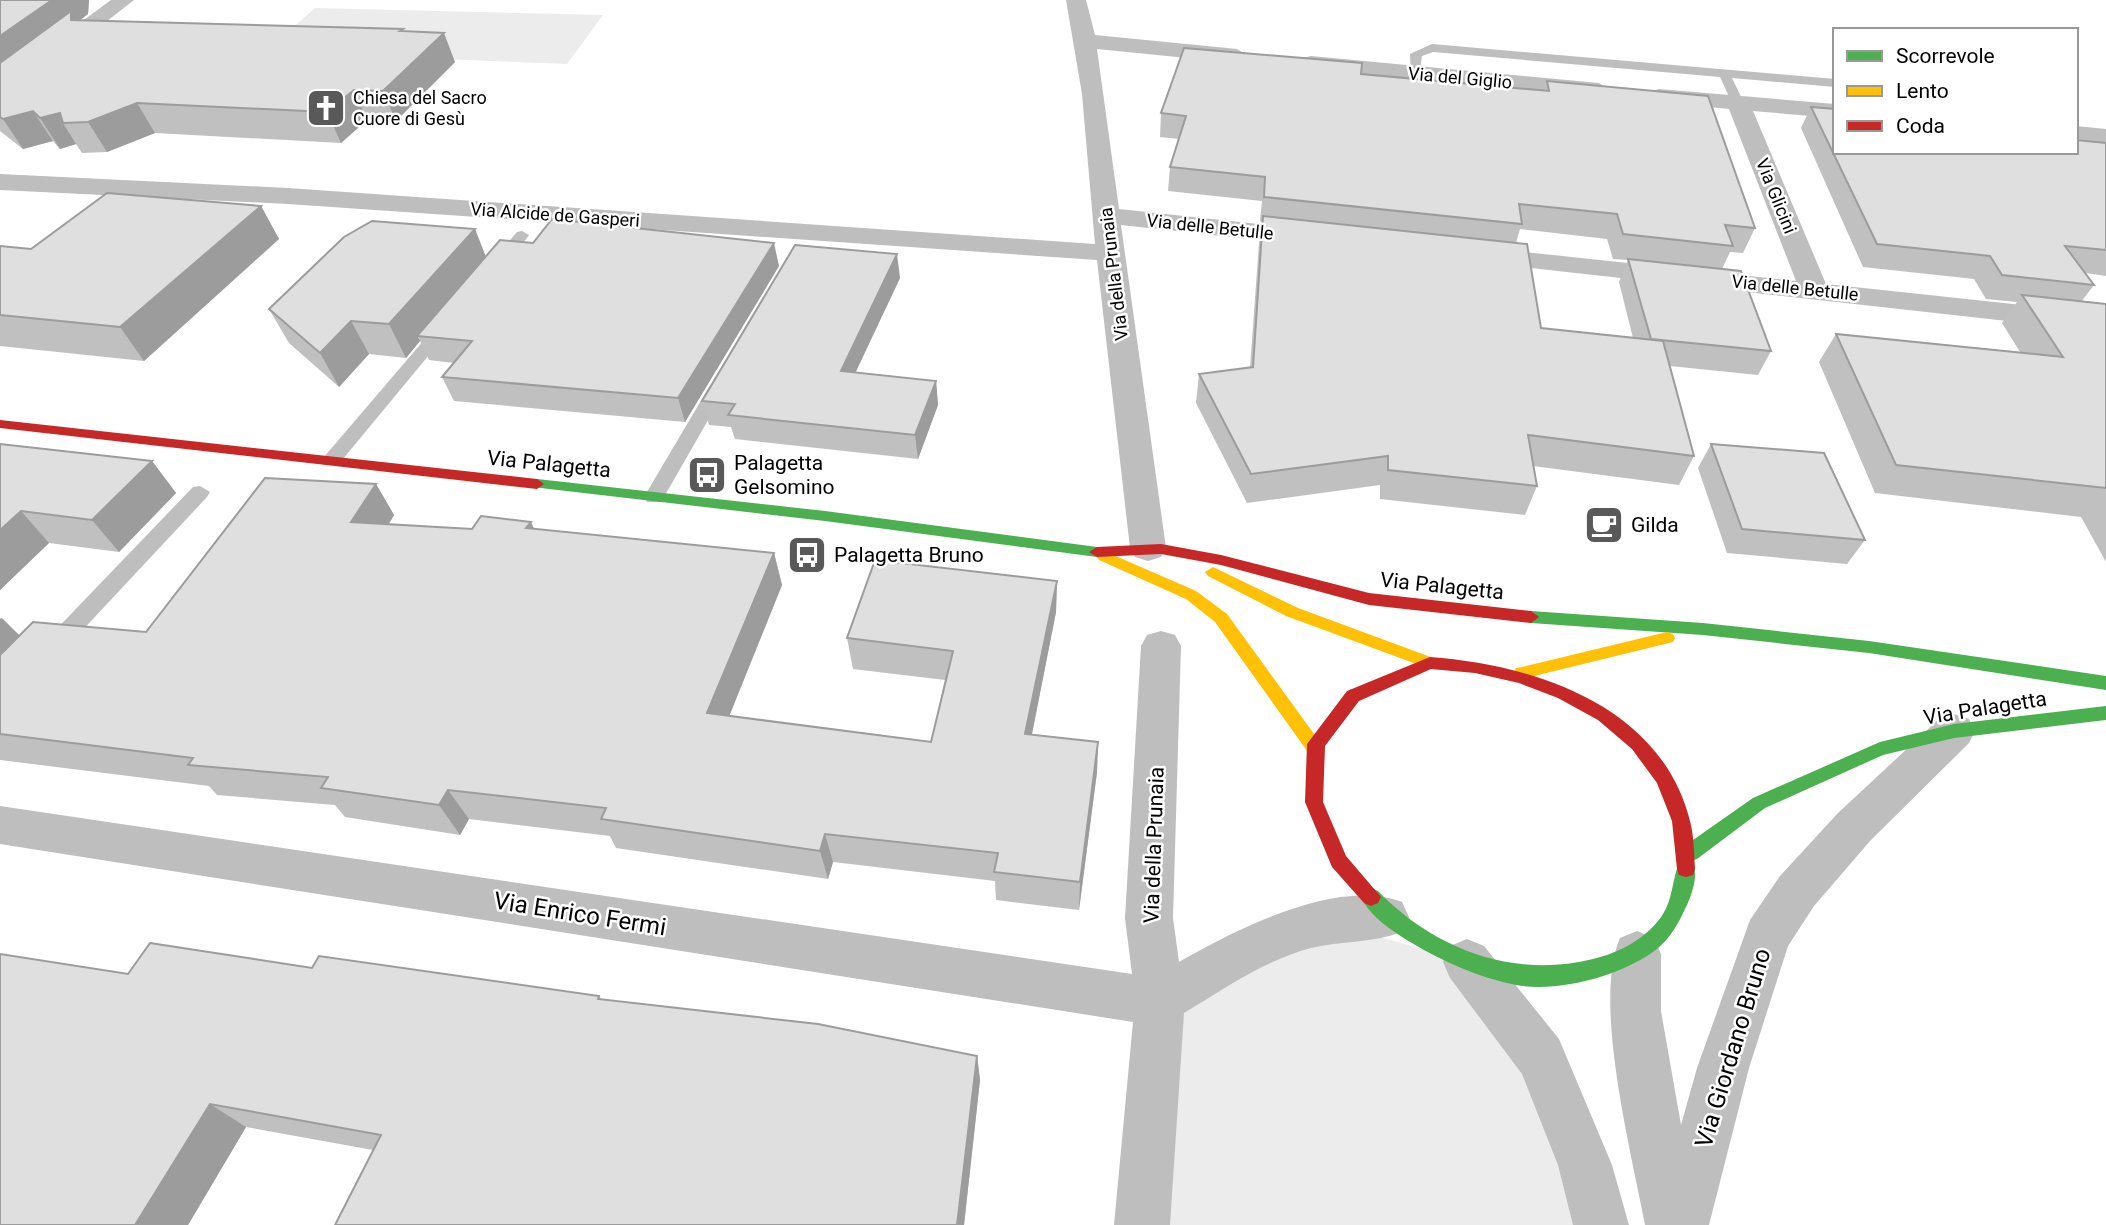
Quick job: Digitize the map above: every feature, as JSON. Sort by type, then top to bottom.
[{"type":"street","points":[[0,93],[10,78],[124,0]]},
{"type":"street","name":"Via della Prunaia","points":[[1076,0],[1086,41],[1148,548]]},
{"type":"street","points":[[1086,41],[1263,58]]},
{"type":"street","name":"Via del Giglio","points":[[1290,61],[1833,111]]},
{"type":"street","name":"Via Glicini","points":[[1738,103],[1814,290]]},
{"type":"street","points":[[2078,133],[2106,136]]},
{"type":"street","name":"Via Alcide de Gasperi","points":[[0,182],[302,197],[1110,253]]},
{"type":"street","name":"Via delle Betulle","points":[[1107,216],[1343,241]]},
{"type":"street","name":"Via delle Betulle","points":[[1453,252],[2106,323]]},
{"type":"street","name":"Via Palagetta","points":[[0,424],[654,497],[1092,552],[1148,548],[1221,560],[1369,599],[1493,614],[1703,629],[1869,648],[2106,684]]},
{"type":"street","name":"Via Palagetta","points":[[1092,552],[1191,595],[1221,618],[1316,750]]},
{"type":"street","name":"Via Palagetta","points":[[1181,553],[1254,596],[1304,619],[1430,663],[1483,666],[1522,673],[1563,690],[1602,713],[1636,743],[1663,776],[1681,814],[1690,853],[1687,883],[1678,909],[1660,934],[1637,954],[1600,970],[1557,977],[1509,975],[1467,962],[1423,942],[1385,917],[1347,875],[1333,855],[1319,822],[1312,791],[1316,750],[1325,724],[1356,692],[1382,677],[1430,663]]},
{"type":"street","name":"Via Palagetta","points":[[1522,673],[1703,629]]},
{"type":"street","name":"Via della Prunaia","points":[[1142,1225],[1160,1000],[1149,918],[1161,646]]},
{"type":"street","name":"Via Palagetta","points":[[1690,853],[1759,803],[1880,749],[1954,731],[2106,713]]},
{"type":"street","name":"Via Giordano Bruno","points":[[1681,1225],[1723,1068],[1767,936],[1797,891],[1854,827],[1954,731]]},
{"type":"street","name":"Via Enrico Fermi","points":[[0,825],[1119,997],[1160,1000]]},
{"type":"street","points":[[1160,1000],[1215,968],[1278,937],[1329,922],[1385,917]]},
{"type":"street","name":"Via Giordano Bruno","points":[[1637,954],[1636,1011],[1642,1061],[1673,1225]]},
{"type":"street","points":[[1467,962],[1541,1057],[1585,1165],[1601,1225]]},
{"type":"lane","points":[[1415,74],[1416,54],[1432,48],[1833,83]]},
{"type":"lane","points":[[1724,73],[1738,103]]},
{"type":"lane","points":[[487,276],[522,235]]},
{"type":"lane","points":[[331,461],[452,317]]},
{"type":"lane","points":[[654,497],[729,369]]},
{"type":"lane","points":[[38,662],[200,492]]},
{"type":"shaded area","points":[[315,8],[603,15],[567,64],[265,52]]},
{"type":"shaded area","points":[[1329,922],[1467,962],[1601,1225],[1142,1225],[1160,1000]]},
{"type":"building","points":[[0,0],[52,0],[0,36]]},
{"type":"building","points":[[71,11],[71,20],[403,29],[400,31],[444,33],[383,91],[354,90],[327,112],[137,103],[88,122],[63,123],[60,113],[40,118],[33,111],[3,119],[0,117],[0,63]]},
{"type":"building","points":[[1184,48],[1362,63],[1361,74],[1549,91],[1547,81],[1708,96],[1755,228],[1725,225],[1733,246],[1623,234],[1617,214],[1519,204],[1522,224],[1264,197],[1265,177],[1170,167],[1186,116],[1161,113]]},
{"type":"building","points":[[1811,107],[1833,109],[1833,153]]},
{"type":"building","points":[[2078,140],[2106,143],[2106,250],[2065,246],[2094,285],[2002,275],[1990,256],[1877,244],[1834,154],[2078,154]]},
{"type":"building","points":[[107,193],[261,206],[120,327],[0,315],[0,246],[31,249]]},
{"type":"building","points":[[1263,216],[1527,244],[1541,328],[1663,341],[1694,456],[1528,435],[1537,486],[1388,470],[1388,456],[1251,474],[1199,374],[1253,367]]},
{"type":"building","points":[[552,219],[774,243],[678,398],[442,377],[472,341],[417,336],[500,240],[533,243]]},
{"type":"building","points":[[372,221],[475,229],[389,324],[351,321],[320,353],[269,309],[344,237]]},
{"type":"building","points":[[795,245],[897,254],[841,371],[936,381],[915,435],[728,415],[735,404],[702,401]]},
{"type":"building","points":[[1628,259],[1741,271],[1771,351],[1651,339]]},
{"type":"building","points":[[2022,295],[2106,304],[2106,488],[1896,465],[1836,334],[2063,357]]},
{"type":"building","points":[[0,444],[152,461],[92,520],[21,511],[0,530]]},
{"type":"building","points":[[1711,444],[1824,453],[1865,540],[1742,529]]},
{"type":"building","points":[[265,478],[376,484],[351,522],[472,529],[481,516],[531,522],[526,528],[774,553],[707,713],[931,742],[953,651],[847,638],[875,560],[1057,581],[1025,734],[1098,742],[1080,882],[994,872],[998,853],[825,834],[820,851],[601,819],[606,808],[448,790],[439,805],[321,788],[328,777],[188,765],[193,758],[0,734],[0,655],[33,622],[146,632]]},
{"type":"building","points":[[150,943],[312,968],[319,956],[599,996],[598,999],[818,1024],[977,1056],[957,1225],[335,1225],[381,1135],[210,1104],[135,1225],[0,1225],[0,954],[128,974]]},
{"type":"traffic: fast","points":[[537,484],[825,516],[1097,552]]},
{"type":"traffic: fast","points":[[1531,617],[1703,629],[1869,647],[2106,683]]},
{"type":"traffic: fast","points":[[1690,853],[1759,803],[1880,749],[1954,731],[2106,713]]},
{"type":"traffic: fast","points":[[1371,897],[1397,922],[1443,950],[1512,974],[1551,976],[1606,966],[1652,941],[1669,922],[1681,898],[1686,869]]},
{"type":"traffic: slow","points":[[1104,556],[1191,595],[1221,618],[1316,750]]},
{"type":"traffic: slow","points":[[1213,572],[1292,612],[1430,663]]},
{"type":"traffic: slow","points":[[1522,673],[1667,638]]},
{"type":"traffic: jam","points":[[0,424],[537,484]]},
{"type":"traffic: jam","points":[[1097,552],[1161,549],[1221,560],[1369,599],[1531,617]]},
{"type":"traffic: jam","points":[[1430,663],[1475,667],[1520,677],[1564,693],[1604,715],[1638,744],[1665,779],[1681,821],[1686,869]]},
{"type":"traffic: jam","points":[[1371,897],[1339,861],[1314,802],[1316,744],[1353,696],[1430,663]]},
{"type":"place","name":"Chiesa del Sacro Cuore di Gesù","points":[[326,108]]},
{"type":"place","name":"Palagetta Gelsomino","points":[[707,475]]},
{"type":"place","name":"Gilda","points":[[1604,525]]},
{"type":"place","name":"Palagetta Bruno","points":[[807,555]]}]
